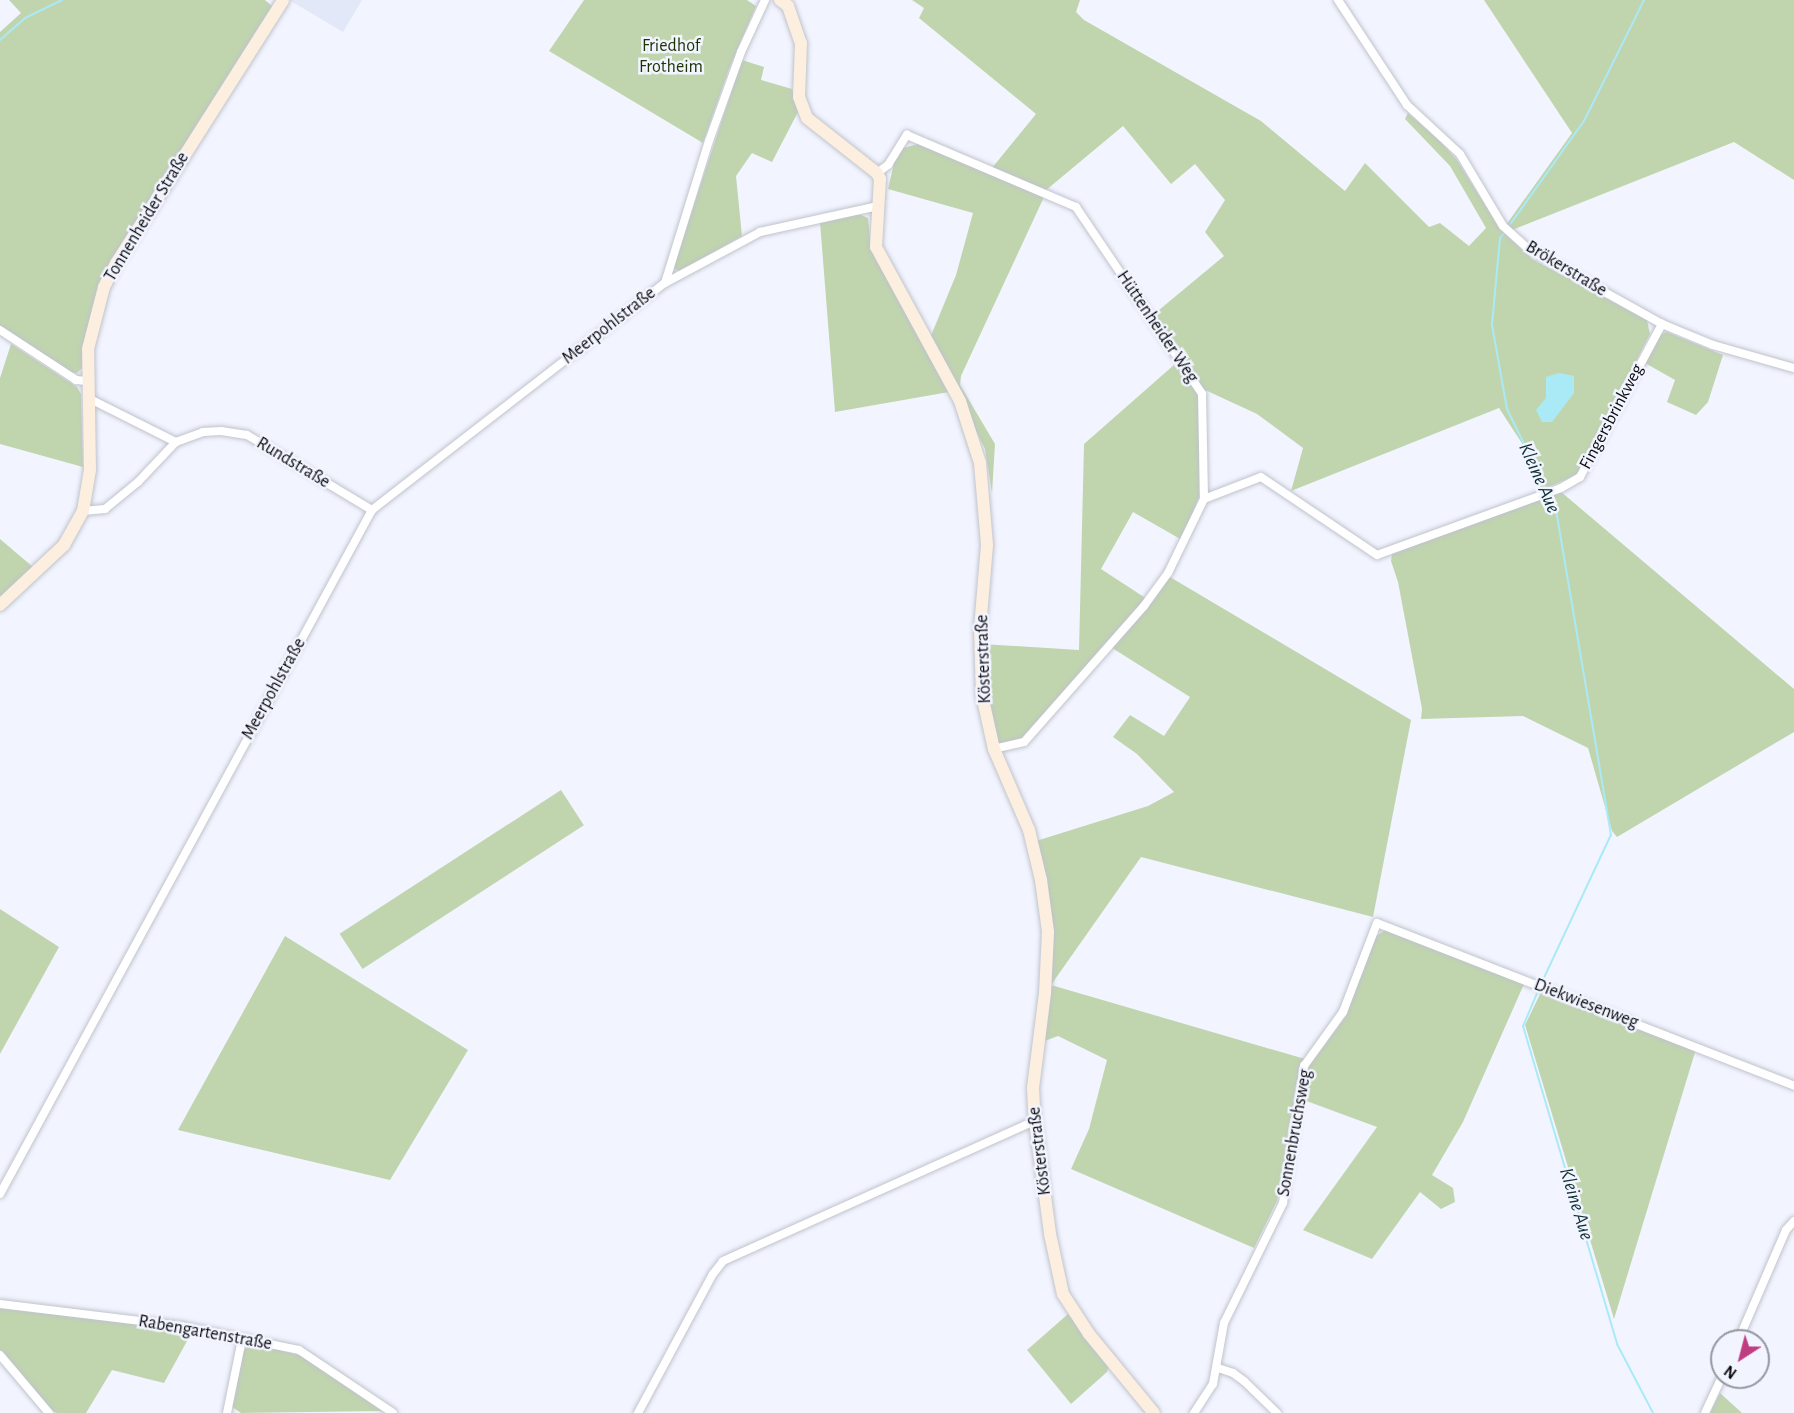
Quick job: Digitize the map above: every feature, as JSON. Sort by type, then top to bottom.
[{"type":"main road","points":[[780,0],[788,6],[801,43],[799,98],[807,118],[877,173]]},
{"type":"main road","name":"Tonnenheider Straße","points":[[0,605],[64,545],[83,511],[90,470],[87,381],[93,324],[104,287],[117,262],[279,2]]},
{"type":"main road","name":"Kösterstraße","points":[[877,173],[880,179],[876,247],[960,401],[980,463],[987,545],[980,629],[981,694],[994,749],[1029,830],[1041,880],[1048,932],[1045,993],[1033,1088],[1050,1234],[1063,1294],[1089,1334],[1154,1413]]},
{"type":"street","name":"Meerpohlstraße","points":[[665,283],[709,141],[741,52],[765,0]]},
{"type":"street","name":"Brökerstraße","points":[[1338,0],[1407,105],[1460,154],[1506,229],[1532,251],[1662,324],[1713,345],[1794,368]]},
{"type":"street","name":"Hüttenheider Weg","points":[[877,173],[888,165],[907,135],[1076,207],[1202,394],[1204,499],[1168,573],[1144,606],[1024,742],[994,749]]},
{"type":"street","name":"Meerpohlstraße","points":[[0,1194],[372,510],[665,283],[760,232],[878,206]]},
{"type":"street","name":"Fingersbrinkweg","points":[[1204,499],[1261,477],[1377,555],[1548,492],[1580,477],[1662,324]]},
{"type":"street","points":[[0,330],[76,380],[87,381]]},
{"type":"street","points":[[88,400],[176,442]]},
{"type":"street","name":"Rundstraße","points":[[83,511],[105,509],[138,482],[176,442],[203,432],[221,430],[247,435],[372,510]]},
{"type":"street","name":"Diekwiesenweg","points":[[1377,923],[1794,1086]]},
{"type":"street","name":"Sonnenbruchsweg","points":[[1194,1413],[1213,1384],[1218,1368],[1224,1323],[1282,1203],[1304,1066],[1343,1012],[1377,923]]},
{"type":"street","points":[[638,1413],[713,1274],[723,1261],[1035,1120]]},
{"type":"street","points":[[1743,1329],[1786,1230],[1794,1221]]},
{"type":"street","name":"Rabengartenstraße","points":[[0,1304],[181,1326],[299,1350],[393,1413]]},
{"type":"street","points":[[227,1413],[242,1339]]},
{"type":"street","points":[[0,1355],[50,1413]]},
{"type":"street","points":[[1218,1368],[1233,1373],[1244,1381],[1276,1413]]},
{"type":"street","points":[[1705,1413],[1716,1389]]},
{"type":"shaded area","points":[[289,0],[362,0],[343,32]]},
{"type":"green space","points":[[9,0],[265,0],[272,6],[112,259],[94,302],[84,343],[84,366],[77,373],[68,372],[0,326],[0,32],[21,13]]},
{"type":"green space","name":"Friedhof Frotheim","points":[[584,0],[747,0],[756,6],[729,69],[703,143],[549,51]]},
{"type":"green space","points":[[912,0],[1080,0],[1076,12],[1084,20],[1261,121],[1345,191],[1365,163],[1429,227],[1440,223],[1469,246],[1486,228],[1450,166],[1405,119],[1408,113],[1440,141],[1457,160],[1500,229],[1532,259],[1647,320],[1650,334],[1577,475],[1541,490],[1525,448],[1499,408],[1291,491],[1303,448],[1257,414],[1203,389],[1153,315],[1224,256],[1205,232],[1225,200],[1195,164],[1171,184],[1123,126],[1045,191],[992,168],[1036,114],[919,18],[924,8]]},
{"type":"green space","points":[[1484,0],[1794,0],[1794,180],[1734,142],[1512,230],[1506,225],[1572,133]]},
{"type":"green space","points":[[742,60],[764,67],[761,80],[792,89],[798,112],[772,162],[752,153],[736,176],[742,236],[680,271],[673,268]]},
{"type":"green space","points":[[918,144],[1044,197],[961,376],[960,385],[995,444],[992,493],[985,449],[930,338],[956,275],[973,213],[888,189],[894,163],[903,148]]},
{"type":"green space","points":[[859,214],[868,218],[871,249],[949,392],[835,412],[820,222]]},
{"type":"green space","points":[[1667,332],[1723,355],[1708,402],[1696,415],[1667,402],[1675,380],[1645,363],[1659,335]]},
{"type":"green space","points":[[11,344],[77,387],[81,394],[83,467],[0,444],[0,378]]},
{"type":"green space","points":[[1175,364],[1199,395],[1199,497],[1182,540],[1133,512],[1101,569],[1147,599],[1023,741],[996,746],[983,694],[982,644],[1079,650],[1084,444]]},
{"type":"green space","points":[[1560,491],[1794,689],[1794,732],[1617,837],[1612,831],[1588,748],[1523,716],[1421,719],[1422,709],[1398,582],[1391,561],[1392,553]]},
{"type":"green space","points":[[0,539],[33,567],[0,599]]},
{"type":"green space","points":[[1170,577],[1411,720],[1373,917],[1141,857],[1051,985],[1305,1059],[1277,1201],[1254,1248],[1071,1169],[1089,1129],[1107,1060],[1058,1036],[1042,1042],[1051,986],[1036,841],[1148,806],[1174,792],[1137,754],[1113,737],[1130,715],[1164,736],[1190,697],[1109,646]]},
{"type":"green space","points":[[561,790],[584,825],[362,969],[340,934]]},
{"type":"green space","points":[[0,909],[59,947],[0,1054]]},
{"type":"green space","points":[[1385,930],[1524,984],[1463,1122],[1432,1175],[1453,1188],[1455,1202],[1441,1209],[1420,1192],[1372,1259],[1303,1230],[1377,1127],[1301,1099],[1309,1066],[1346,1016],[1374,938]]},
{"type":"green space","points":[[285,936],[468,1050],[390,1180],[178,1130]]},
{"type":"green space","points":[[1542,990],[1696,1049],[1614,1319],[1525,1025]]},
{"type":"green space","points":[[0,1305],[192,1332],[164,1383],[112,1370],[86,1413],[57,1413],[50,1410],[0,1352]]},
{"type":"green space","points":[[1068,1314],[1109,1366],[1107,1372],[1071,1404],[1027,1350]]},
{"type":"green space","points":[[248,1345],[260,1345],[302,1356],[382,1411],[241,1413],[231,1406],[243,1352]]},
{"type":"green space","points":[[1720,1393],[1742,1413],[1710,1413]]},
{"type":"water","points":[[1559,373],[1574,376],[1574,393],[1552,422],[1542,422],[1536,410],[1546,398],[1546,377]]},
{"type":"waterway","points":[[0,40],[25,18],[62,0]]},
{"type":"waterway","name":"Kleine Aue","points":[[1509,226],[1584,121],[1644,0]]},
{"type":"waterway","name":"Kleine Aue","points":[[1506,231],[1500,238],[1492,325],[1507,409],[1547,491]]},
{"type":"waterway","name":"Kleine Aue","points":[[1542,982],[1611,835],[1556,509],[1550,496]]},
{"type":"waterway","name":"Kleine Aue","points":[[1538,991],[1523,1026],[1617,1344],[1653,1413]]}]
